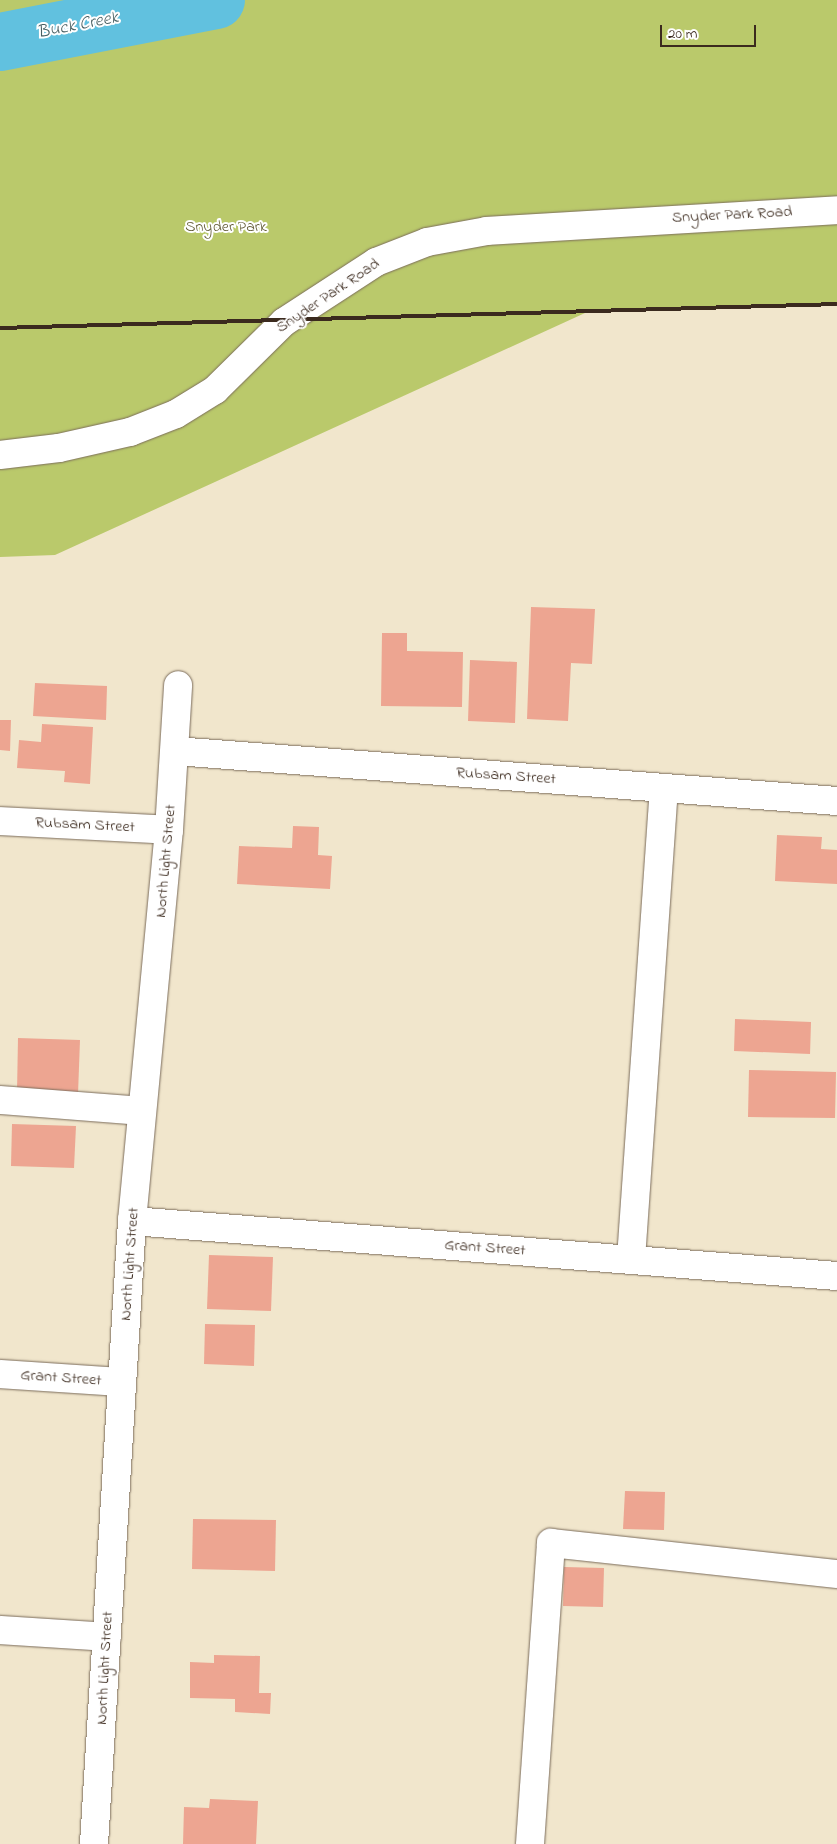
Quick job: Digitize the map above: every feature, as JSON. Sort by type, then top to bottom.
[{"type":"street","name":"Snyder Park Road","points":[[0,456],[59,448],[130,432],[176,414],[215,390],[284,322],[376,262],[427,242],[487,231],[837,210]]},
{"type":"street","name":"North Light Street","points":[[94,1844],[132,1221],[169,830],[178,685]]},
{"type":"street","name":"Rubsam Street","points":[[175,751],[837,801]]},
{"type":"street","points":[[631,1260],[664,788]]},
{"type":"street","name":"Rubsam Street","points":[[0,821],[169,830]]},
{"type":"street","points":[[0,1100],[142,1111]]},
{"type":"street","name":"Grant Street","points":[[132,1221],[837,1276]]},
{"type":"street","name":"Grant Street","points":[[0,1374],[122,1382]]},
{"type":"street","points":[[530,1844],[551,1543],[837,1574]]},
{"type":"street","points":[[0,1630],[107,1637]]},
{"type":"green space","name":"Snyder Park","points":[[0,0],[837,0],[837,304],[585,313],[55,555],[0,557]]},
{"type":"building","points":[[531,607],[595,609],[592,664],[571,663],[568,721],[527,719]]},
{"type":"building","points":[[382,633],[407,633],[407,651],[463,652],[462,707],[381,706]]},
{"type":"building","points":[[470,660],[517,662],[515,723],[468,721]]},
{"type":"building","points":[[35,683],[107,686],[106,720],[33,716]]},
{"type":"building","points":[[0,720],[11,720],[10,751],[0,750]]},
{"type":"building","points":[[42,724],[93,727],[90,784],[64,782],[65,771],[17,768],[19,740],[41,742]]},
{"type":"building","points":[[293,826],[319,827],[318,855],[332,856],[330,889],[237,884],[239,846],[292,848]]},
{"type":"building","points":[[777,835],[822,837],[821,849],[837,850],[837,884],[775,881]]},
{"type":"building","points":[[735,1019],[811,1022],[810,1054],[734,1051]]},
{"type":"building","points":[[18,1038],[80,1040],[78,1094],[17,1092]]},
{"type":"building","points":[[749,1070],[836,1072],[835,1118],[748,1117]]},
{"type":"building","points":[[12,1124],[76,1126],[74,1168],[11,1166]]},
{"type":"building","points":[[209,1255],[273,1257],[271,1311],[207,1309]]},
{"type":"building","points":[[205,1324],[255,1325],[254,1366],[204,1364]]},
{"type":"building","points":[[625,1491],[665,1492],[664,1530],[623,1529]]},
{"type":"building","points":[[193,1519],[276,1520],[275,1571],[192,1569]]},
{"type":"building","points":[[564,1567],[604,1568],[603,1607],[563,1606]]},
{"type":"building","points":[[214,1655],[260,1656],[259,1693],[271,1693],[270,1714],[235,1712],[235,1699],[190,1698],[190,1662],[214,1663]]},
{"type":"building","points":[[210,1799],[258,1801],[256,1844],[183,1844],[184,1807],[209,1808]]},
{"type":"waterway","name":"Buck Creek","points":[[0,42],[216,0]]},
{"type":"railway","points":[[0,328],[837,304]]}]
